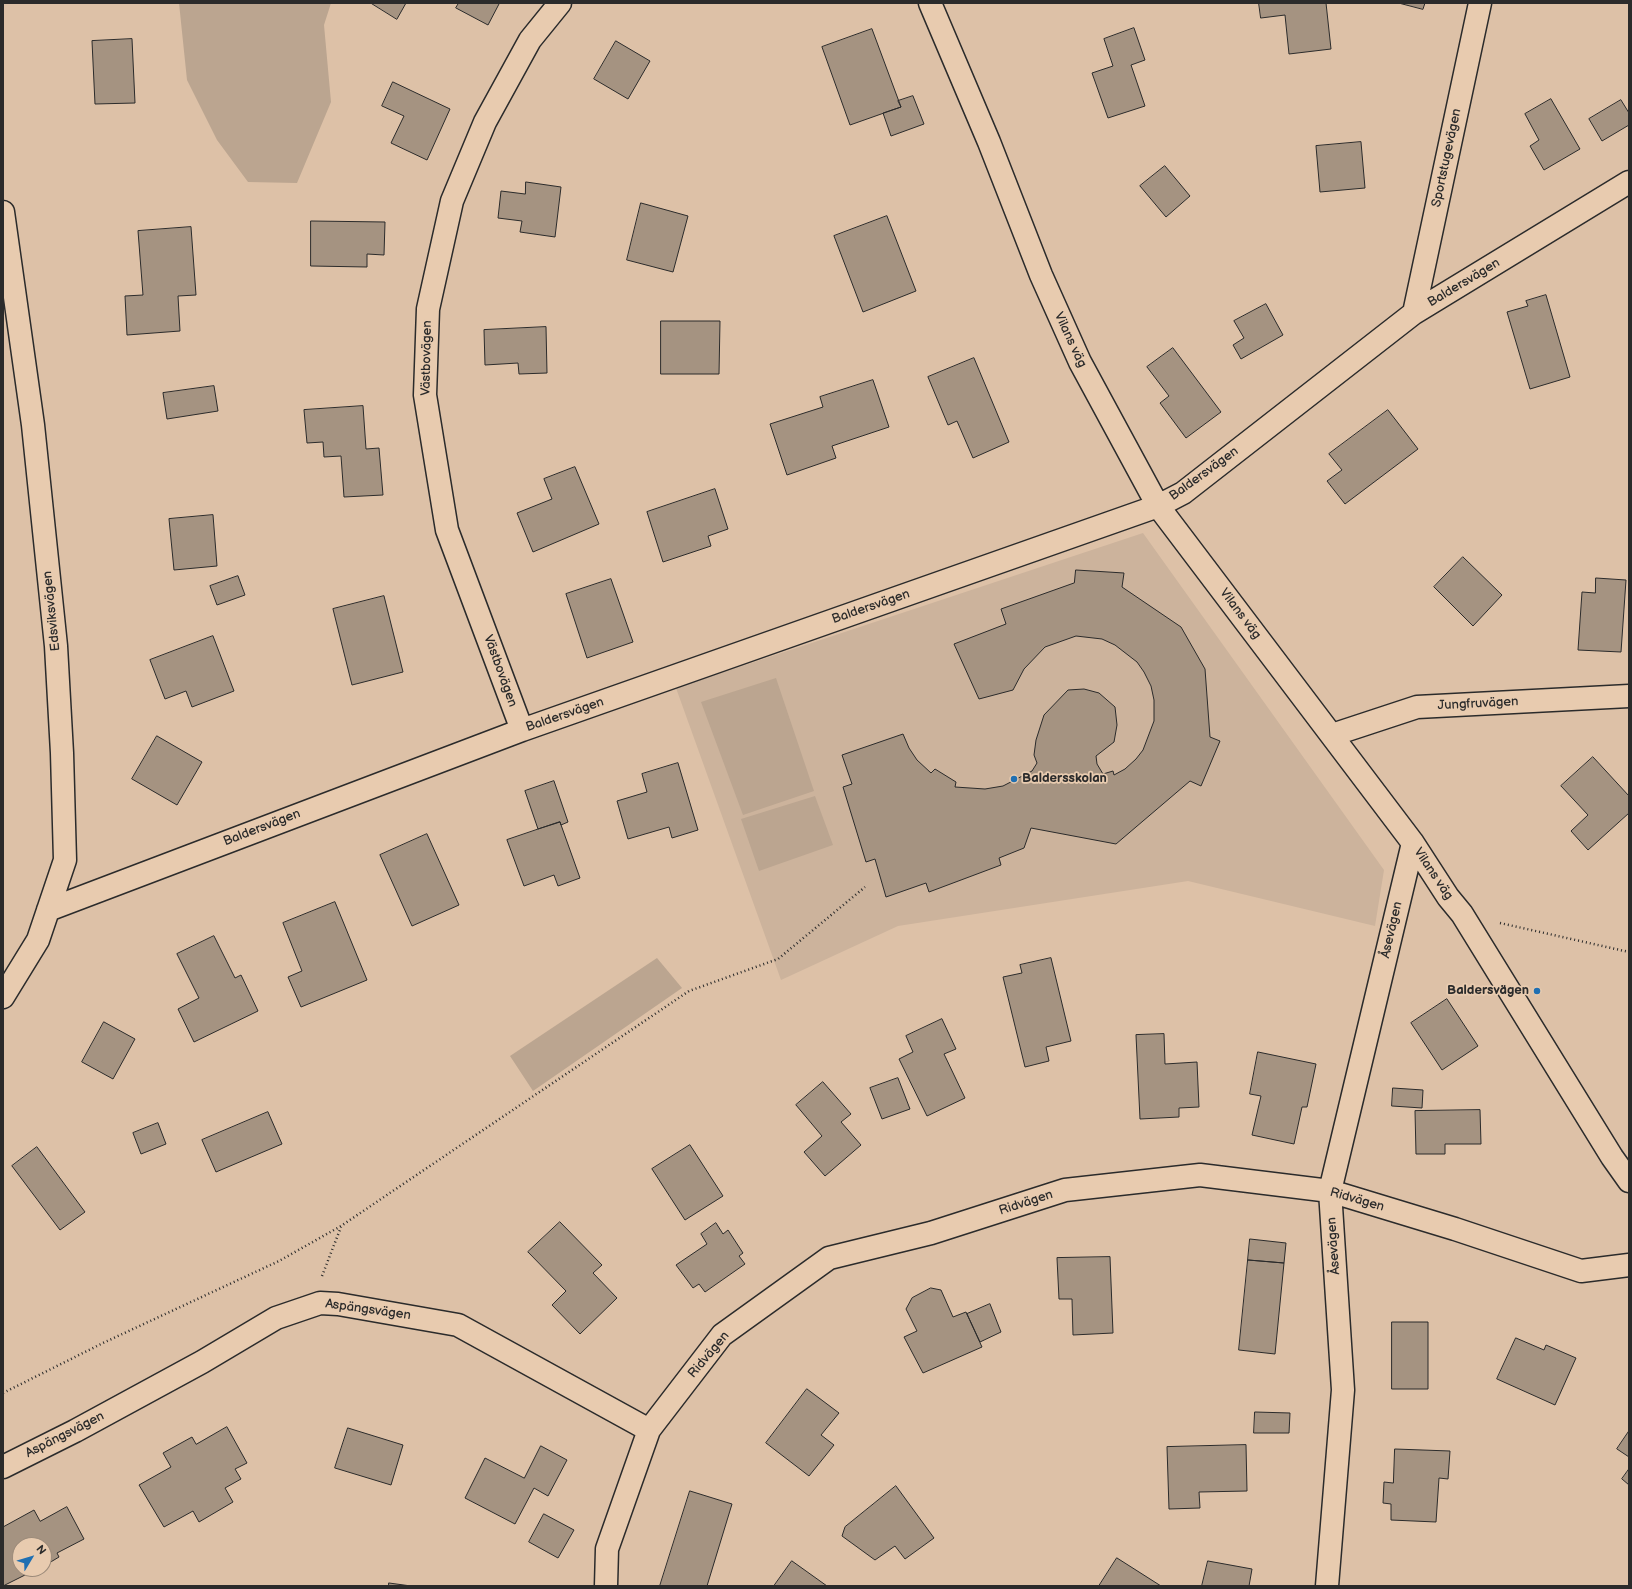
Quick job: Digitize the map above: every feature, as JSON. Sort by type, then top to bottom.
[{"type":"street","name":"Västbovägen","points":[[522,730],[447,530],[425,395],[428,309],[452,201],[485,122],[530,40],[560,3]]},
{"type":"street","name":"Vilans väg","points":[[930,3],[989,142],[1041,275],[1080,362],[1158,506],[1413,843],[1448,897],[1462,914],[1629,1182]]},
{"type":"street","name":"Sportstugevägen","points":[[1414,313],[1480,3]]},
{"type":"street","name":"Baldersvägen","points":[[48,910],[522,730],[1158,506],[1183,493],[1414,313],[1629,182]]},
{"type":"street","name":"Edsviksvägen","points":[[3,212],[32,425],[56,654],[66,860],[38,940],[3,997]]},
{"type":"street","name":"Jungfruvägen","points":[[1332,735],[1417,707],[1629,696]]},
{"type":"street","name":"Åsevägen","points":[[1327,1586],[1343,1390],[1330,1191],[1413,843]]},
{"type":"street","name":"Ridvägen","points":[[606,1586],[607,1549],[649,1430],[722,1335],[829,1258],[931,1233],[1065,1190],[1200,1175],[1330,1191],[1455,1229],[1581,1271],[1629,1265]]},
{"type":"street","name":"Aspängsvägen","points":[[3,1467],[75,1431],[202,1362],[276,1318],[320,1303],[338,1304],[458,1325],[649,1430]]},
{"type":"path","points":[[3,1393],[103,1343],[279,1261],[341,1226],[689,991],[778,959],[865,887]]},
{"type":"path","points":[[1462,914],[1629,952]]},
{"type":"path","points":[[320,1303],[322,1277],[341,1226]]},
{"type":"shaded area","points":[[179,3],[331,3],[324,25],[331,102],[297,183],[248,182],[217,140],[187,80]]},
{"type":"shaded area","name":"Baldersskolan","points":[[1143,533],[1384,870],[1375,926],[1188,881],[898,926],[781,980],[676,688]]},
{"type":"shaded area","points":[[776,678],[814,791],[743,815],[701,702]]},
{"type":"shaded area","points":[[815,796],[833,845],[759,871],[741,819]]},
{"type":"shaded area","points":[[657,958],[682,988],[533,1091],[510,1056]]},
{"type":"building","points":[[371,3],[406,3],[397,19]]},
{"type":"building","points":[[459,3],[499,4],[488,25],[456,8]]},
{"type":"building","points":[[1259,3],[1326,3],[1331,49],[1289,54],[1285,15],[1261,18]]},
{"type":"building","points":[[1399,3],[1425,3],[1423,9]]},
{"type":"building","points":[[1134,28],[1145,60],[1131,65],[1145,106],[1108,118],[1092,73],[1113,66],[1104,39]]},
{"type":"building","points":[[872,29],[901,107],[850,125],[822,47]]},
{"type":"building","points":[[132,39],[135,103],[95,104],[92,41]]},
{"type":"building","points":[[616,41],[650,61],[628,99],[594,79]]},
{"type":"building","points":[[393,82],[450,109],[427,160],[391,143],[404,116],[382,106]]},
{"type":"building","points":[[913,96],[924,124],[891,136],[883,113],[901,107],[898,101]]},
{"type":"building","points":[[1551,99],[1580,149],[1544,170],[1530,146],[1539,140],[1525,114]]},
{"type":"building","points":[[1621,100],[1629,113],[1629,125],[1602,141],[1589,119]]},
{"type":"building","points":[[1361,142],[1365,188],[1320,192],[1316,146]]},
{"type":"building","points":[[1165,166],[1190,196],[1166,217],[1140,186]]},
{"type":"building","points":[[526,182],[561,187],[555,237],[520,232],[522,221],[498,218],[501,191],[525,194]]},
{"type":"building","points":[[641,203],[688,216],[673,272],[627,260]]},
{"type":"building","points":[[887,216],[916,291],[863,312],[834,236]]},
{"type":"building","points":[[311,221],[385,222],[384,255],[367,254],[367,267],[311,266]]},
{"type":"building","points":[[191,227],[196,295],[178,296],[180,331],[127,335],[125,296],[143,295],[138,231]]},
{"type":"building","points":[[1546,295],[1570,377],[1530,389],[1507,312],[1528,306],[1526,301]]},
{"type":"building","points":[[1266,304],[1283,335],[1241,359],[1233,345],[1244,338],[1234,321]]},
{"type":"building","points":[[661,321],[720,321],[719,374],[661,374]]},
{"type":"building","points":[[546,327],[547,373],[519,374],[518,363],[485,365],[484,330]]},
{"type":"building","points":[[1173,348],[1221,412],[1186,438],[1160,403],[1169,396],[1147,367]]},
{"type":"building","points":[[974,358],[1009,442],[973,458],[957,421],[948,425],[928,377]]},
{"type":"building","points":[[873,380],[889,427],[832,446],[836,458],[787,475],[770,424],[823,407],[820,397]]},
{"type":"building","points":[[214,386],[218,411],[167,419],[163,393]]},
{"type":"building","points":[[363,406],[366,449],[379,448],[383,495],[344,497],[341,456],[324,457],[323,442],[307,443],[304,410]]},
{"type":"building","points":[[1388,410],[1418,449],[1345,504],[1327,481],[1342,470],[1329,454]]},
{"type":"building","points":[[575,467],[599,524],[533,552],[517,513],[552,499],[544,479]]},
{"type":"building","points":[[715,489],[728,529],[708,536],[711,546],[663,562],[647,512]]},
{"type":"building","points":[[213,515],[217,566],[174,570],[169,519]]},
{"type":"building","points":[[1463,557],[1502,595],[1473,626],[1434,587]]},
{"type":"building","points":[[1076,570],[1124,573],[1122,587],[1181,627],[1205,669],[1210,737],[1220,741],[1201,786],[1190,781],[1116,844],[1031,828],[1024,848],[999,858],[1001,865],[929,892],[926,883],[886,897],[875,859],[866,862],[843,787],[852,784],[842,755],[903,734],[909,748],[917,760],[931,773],[935,769],[956,782],[955,787],[985,789],[1003,786],[1032,771],[1037,763],[1034,755],[1036,740],[1044,715],[1068,690],[1084,689],[1099,693],[1115,707],[1117,725],[1114,742],[1096,756],[1097,764],[1103,774],[1113,771],[1114,775],[1125,769],[1143,750],[1154,721],[1154,700],[1151,686],[1137,662],[1115,645],[1102,639],[1076,636],[1045,647],[1024,669],[1013,690],[979,699],[954,644],[1006,624],[1001,609],[1074,583]]},
{"type":"building","points":[[238,576],[245,595],[217,605],[210,586]]},
{"type":"building","points":[[1596,578],[1626,580],[1621,652],[1578,650],[1582,592],[1595,593]]},
{"type":"building","points":[[611,579],[633,642],[587,658],[566,594]]},
{"type":"building","points":[[384,596],[403,672],[352,685],[333,609]]},
{"type":"building","points":[[213,636],[234,691],[192,707],[186,691],[165,699],[150,660]]},
{"type":"building","points":[[157,736],[202,762],[177,805],[132,779]]},
{"type":"building","points":[[1593,757],[1629,796],[1629,813],[1588,850],[1571,831],[1588,815],[1561,786]]},
{"type":"building","points":[[678,763],[698,830],[672,838],[669,827],[628,839],[617,801],[647,792],[642,774]]},
{"type":"building","points":[[554,781],[568,822],[561,825],[560,822],[538,829],[525,791]]},
{"type":"building","points":[[560,822],[580,878],[558,886],[554,875],[524,886],[507,840]]},
{"type":"building","points":[[427,834],[459,905],[412,926],[380,855]]},
{"type":"building","points":[[335,902],[367,980],[301,1007],[288,977],[302,971],[283,923]]},
{"type":"building","points":[[214,936],[235,978],[241,975],[258,1011],[194,1042],[178,1009],[199,998],[177,954]]},
{"type":"building","points":[[1051,958],[1071,1041],[1046,1047],[1049,1061],[1025,1067],[1003,977],[1022,973],[1020,965]]},
{"type":"building","points":[[1447,999],[1478,1046],[1442,1070],[1411,1023]]},
{"type":"building","points":[[942,1019],[956,1049],[944,1054],[965,1098],[927,1116],[899,1059],[913,1052],[906,1036]]},
{"type":"building","points":[[104,1022],[135,1039],[113,1079],[82,1062]]},
{"type":"building","points":[[1164,1034],[1165,1064],[1197,1062],[1199,1107],[1179,1108],[1179,1117],[1140,1119],[1136,1035]]},
{"type":"building","points":[[1258,1052],[1316,1064],[1307,1107],[1302,1107],[1294,1144],[1252,1135],[1261,1096],[1250,1094]]},
{"type":"building","points":[[898,1078],[910,1109],[882,1119],[870,1088]]},
{"type":"building","points":[[823,1082],[851,1114],[841,1122],[861,1145],[825,1176],[804,1152],[822,1136],[796,1105]]},
{"type":"building","points":[[1393,1088],[1423,1090],[1422,1108],[1392,1106]]},
{"type":"building","points":[[1480,1110],[1481,1144],[1445,1144],[1445,1154],[1416,1154],[1415,1111]]},
{"type":"building","points":[[268,1112],[282,1144],[216,1172],[202,1140]]},
{"type":"building","points":[[158,1123],[166,1144],[141,1154],[133,1133]]},
{"type":"building","points":[[690,1145],[723,1196],[685,1220],[652,1169]]},
{"type":"building","points":[[37,1147],[85,1212],[60,1230],[12,1166]]},
{"type":"building","points":[[560,1222],[602,1265],[593,1273],[617,1298],[580,1334],[552,1305],[566,1291],[528,1252]]},
{"type":"building","points":[[716,1223],[723,1234],[728,1230],[743,1253],[739,1256],[745,1264],[705,1292],[699,1284],[693,1288],[676,1265],[707,1244],[701,1234]]},
{"type":"building","points":[[1250,1239],[1286,1243],[1284,1263],[1248,1260]]},
{"type":"building","points":[[1110,1257],[1113,1333],[1073,1335],[1072,1299],[1059,1299],[1057,1258]]},
{"type":"building","points":[[1248,1260],[1284,1263],[1275,1354],[1239,1350]]},
{"type":"building","points":[[931,1288],[941,1290],[953,1317],[966,1312],[982,1347],[923,1373],[904,1337],[917,1331],[906,1309],[912,1298]]},
{"type":"building","points":[[990,1304],[1001,1332],[980,1342],[967,1314]]},
{"type":"building","points":[[1392,1322],[1428,1322],[1428,1389],[1392,1389]]},
{"type":"building","points":[[1516,1338],[1544,1350],[1546,1345],[1576,1358],[1555,1405],[1497,1379]]},
{"type":"building","points":[[807,1389],[839,1413],[821,1435],[834,1445],[809,1476],[766,1443]]},
{"type":"building","points":[[1255,1412],[1290,1413],[1289,1433],[1254,1433]]},
{"type":"building","points":[[227,1427],[247,1463],[235,1469],[241,1479],[225,1488],[233,1502],[199,1522],[193,1511],[164,1527],[139,1485],[171,1467],[163,1453],[192,1437],[196,1444]]},
{"type":"building","points":[[348,1428],[403,1445],[391,1485],[335,1468]]},
{"type":"building","points":[[1629,1431],[1629,1457],[1617,1449]]},
{"type":"building","points":[[1246,1445],[1247,1491],[1199,1492],[1200,1508],[1169,1509],[1167,1447]]},
{"type":"building","points":[[541,1446],[567,1460],[548,1496],[534,1488],[515,1524],[465,1498],[485,1458],[524,1478]]},
{"type":"building","points":[[1395,1449],[1450,1451],[1448,1479],[1439,1478],[1436,1522],[1391,1520],[1391,1504],[1383,1503],[1384,1482],[1393,1483]]},
{"type":"building","points":[[1629,1469],[1629,1485],[1622,1479]]},
{"type":"building","points":[[896,1486],[934,1538],[905,1559],[895,1546],[875,1560],[842,1536],[845,1527]]},
{"type":"building","points":[[690,1491],[732,1504],[707,1586],[660,1586]]},
{"type":"building","points":[[67,1507],[84,1539],[57,1553],[59,1557],[52,1561],[52,1537],[12,1537],[12,1577],[21,1577],[3,1586],[3,1527],[34,1510],[40,1521]]},
{"type":"building","points":[[544,1514],[574,1530],[558,1558],[529,1542]]},
{"type":"building","points":[[1117,1558],[1161,1586],[1099,1586]]},
{"type":"building","points":[[792,1561],[827,1586],[774,1586]]},
{"type":"building","points":[[1208,1561],[1252,1569],[1249,1586],[1202,1586]]},
{"type":"building","points":[[389,1583],[411,1586],[389,1586]]},
{"type":"place","name":"Baldersskolan","points":[[1014,779]]},
{"type":"place","name":"Baldersvägen","points":[[1537,991]]}]
